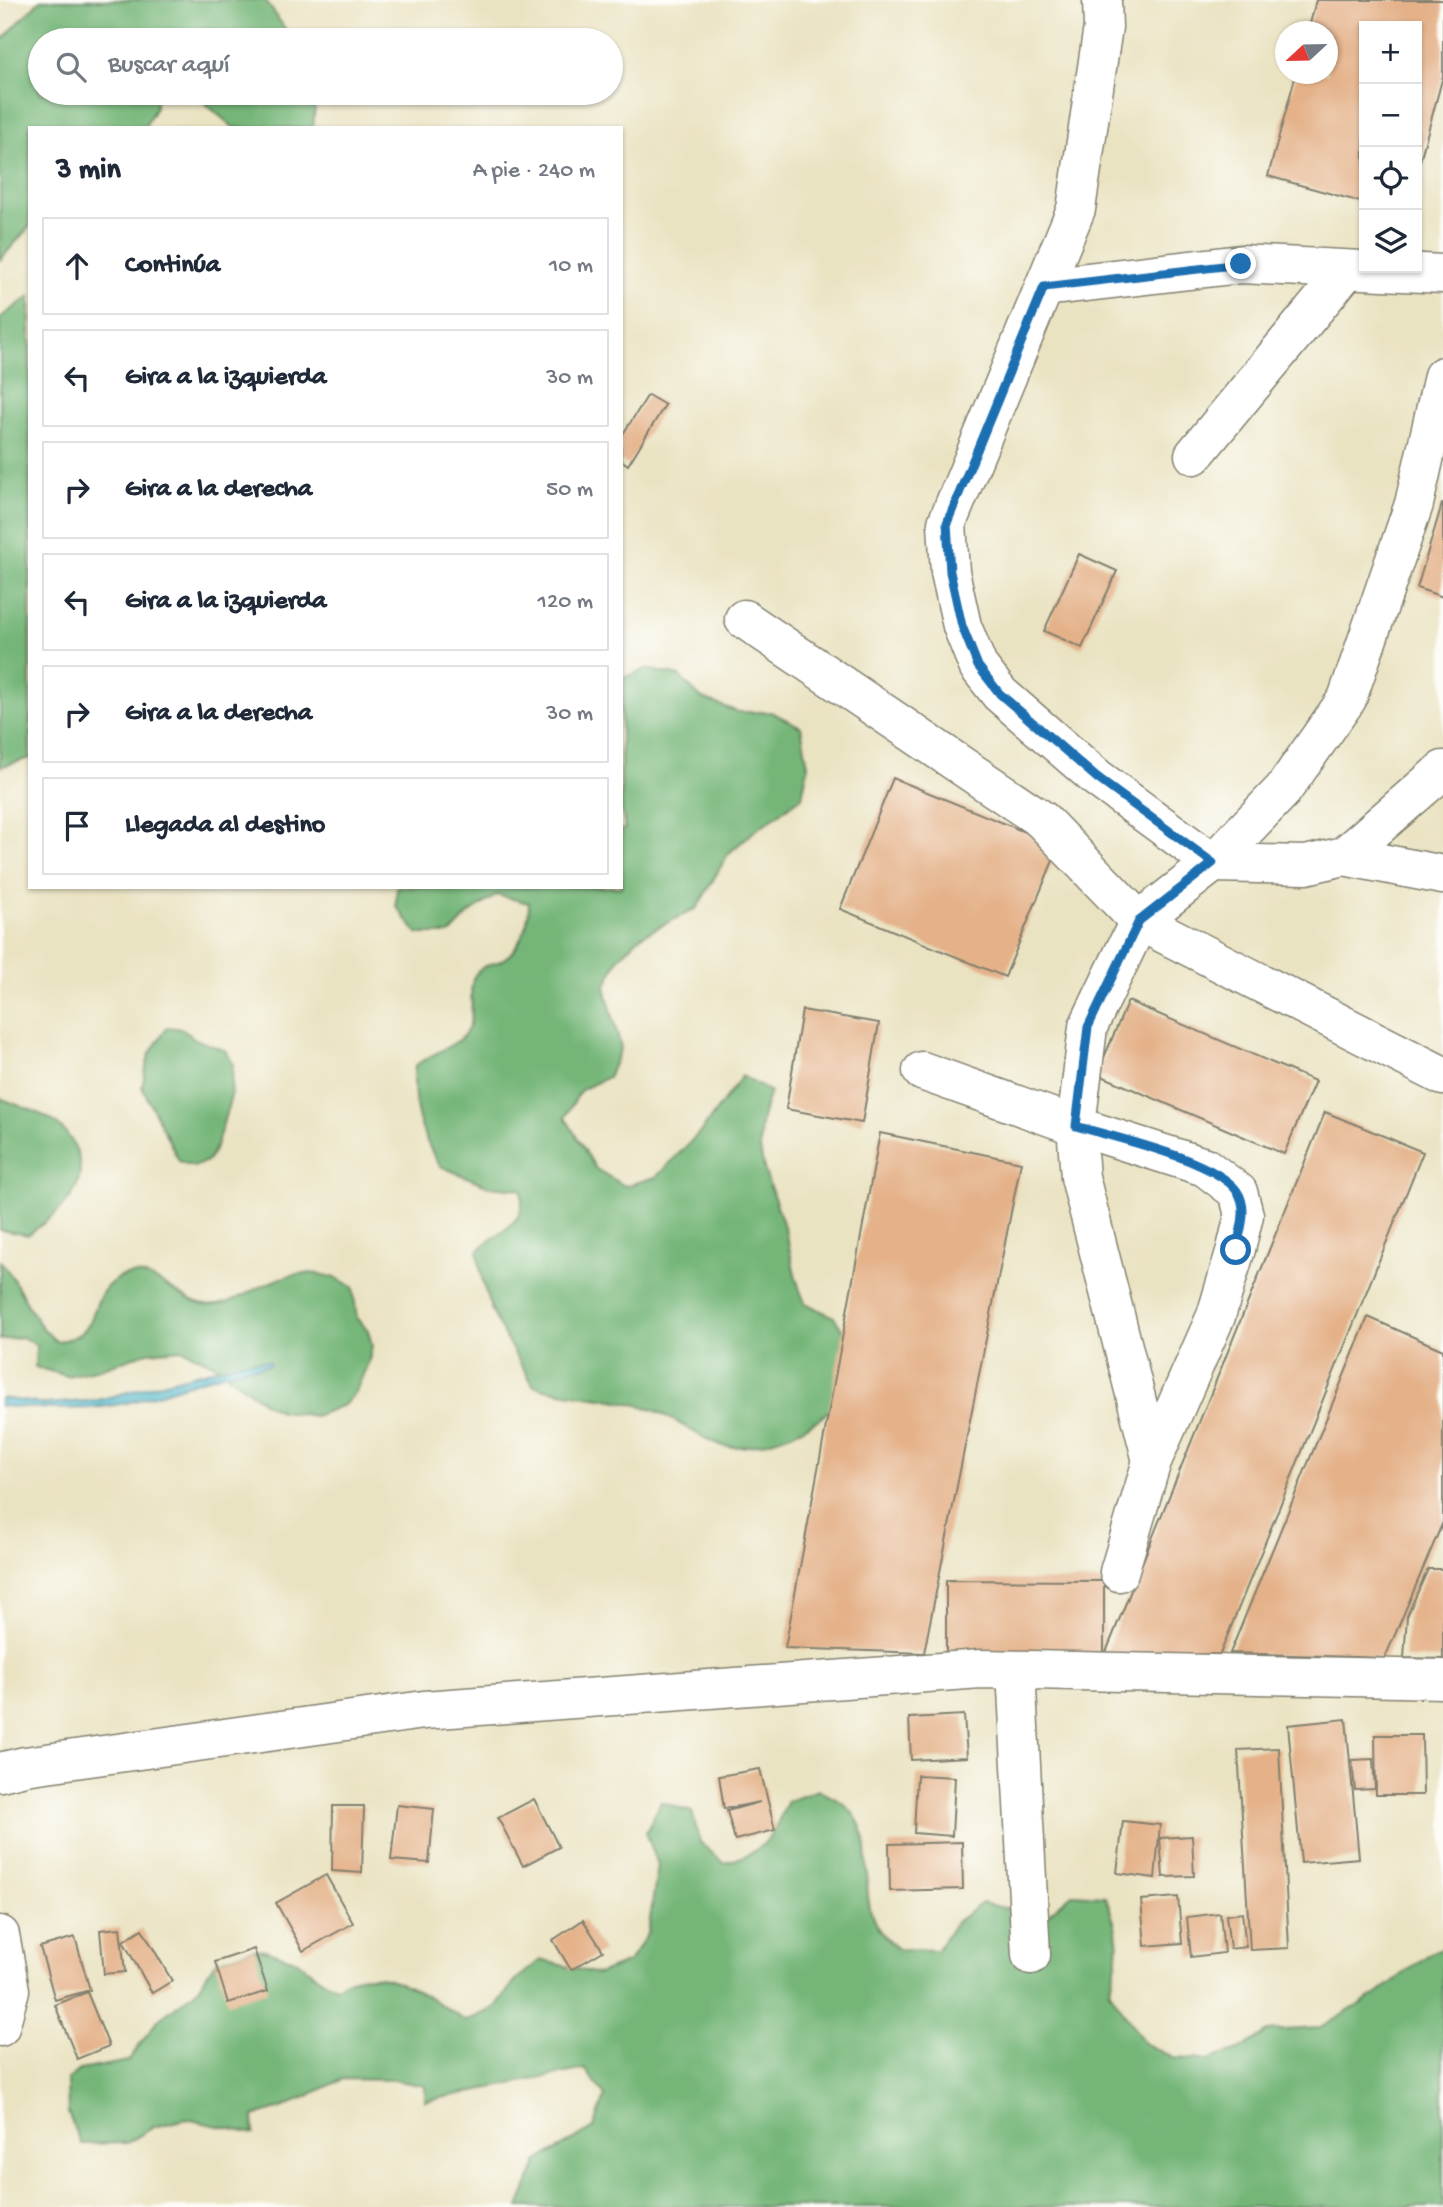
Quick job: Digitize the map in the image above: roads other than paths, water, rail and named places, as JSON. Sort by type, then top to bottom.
[{"type":"street","points":[[1102,0],[1103,27],[1076,209],[947,523],[950,572],[962,626],[978,666],[1000,694],[1097,778],[1213,863],[1306,865],[1344,856],[1443,874]]},
{"type":"street","points":[[1044,287],[1241,264],[1443,274]]},
{"type":"street","points":[[1194,455],[1347,270]]},
{"type":"street","points":[[1152,1461],[1080,1177],[1076,1126],[1088,1027],[1139,921],[1213,863],[1283,790],[1347,699],[1414,504],[1443,376]]},
{"type":"street","points":[[744,619],[1042,820],[1139,921],[1443,1076]]},
{"type":"street","points":[[1344,856],[1443,770]]},
{"type":"street","points":[[922,1071],[1076,1126],[1205,1167],[1238,1192],[1244,1214],[1216,1316],[1152,1461],[1119,1572]]},
{"type":"street","points":[[0,1772],[25,1766],[424,1710],[967,1670],[1443,1679]]},
{"type":"street","points":[[1016,1670],[1031,1955]]},
{"type":"street","points":[[0,1935],[10,1990],[0,2027]]},
{"type":"water","points":[[245,1361],[269,1361],[270,1365],[218,1375],[135,1401],[102,1407],[68,1409],[0,1406],[0,1398],[46,1404],[98,1400]]}]
